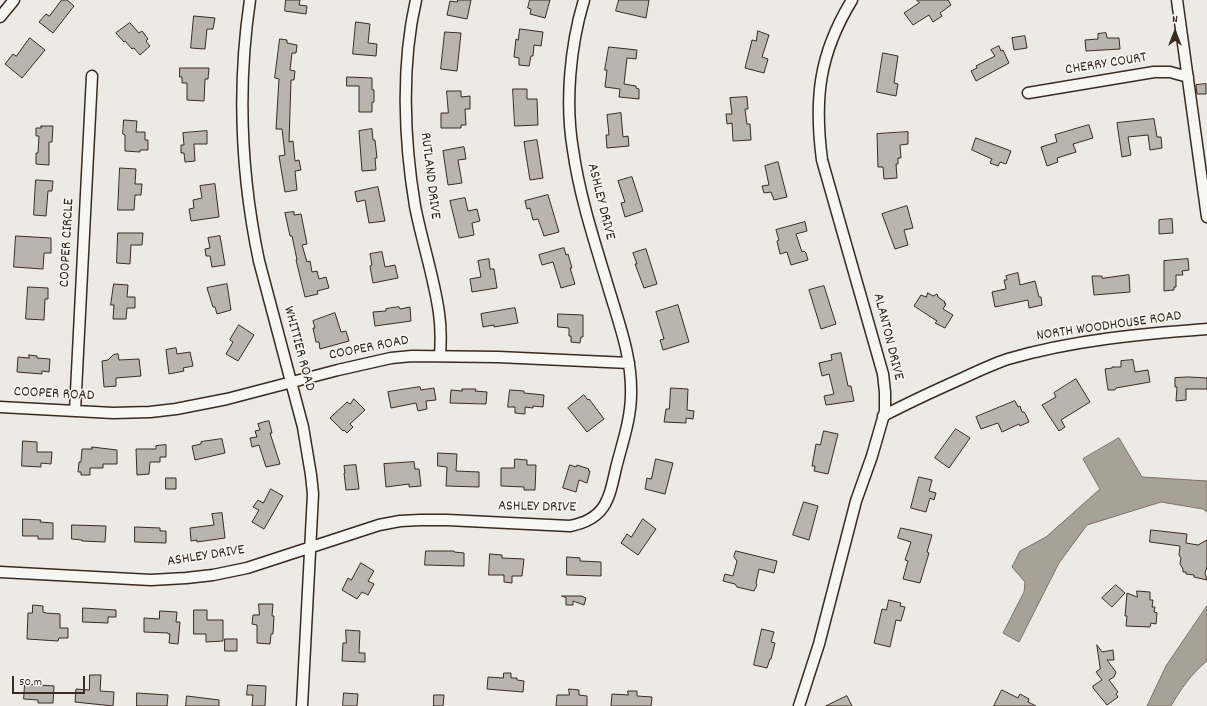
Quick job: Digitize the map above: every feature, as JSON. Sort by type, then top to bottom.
[{"type":"street","points":[[0,17],[14,0]]},
{"type":"street","name":"WHITTIER ROAD","points":[[250,0],[242,97],[243,143],[248,196],[259,261],[303,427],[313,494],[302,706]]},
{"type":"street","name":"RUTLAND DRIVE","points":[[416,0],[409,38],[406,87],[408,147],[416,207],[440,314],[440,355]]},
{"type":"street","name":"ASHLEY DRIVE","points":[[0,572],[151,580],[186,578],[213,575],[247,568],[379,525],[400,521],[447,520],[570,526],[588,521],[604,508],[611,488],[629,413],[631,394],[629,363],[624,339],[586,213],[572,148],[570,124],[570,78],[573,54],[584,0]]},
{"type":"street","name":"ALANTON DRIVE","points":[[799,706],[819,644],[856,501],[872,456],[883,416],[885,392],[883,374],[822,160],[819,141],[818,116],[823,68],[834,32],[852,0]]},
{"type":"street","points":[[1177,0],[1207,217]]},
{"type":"street","name":"CHERRY COURT","points":[[1028,93],[1154,72],[1170,72],[1188,77]]},
{"type":"street","name":"COOPER CIRCLE","points":[[75,411],[92,76]]},
{"type":"street","name":"NORTH WOODHOUSE ROAD","points":[[883,416],[930,392],[1007,360],[1046,350],[1135,335],[1207,329]]},
{"type":"street","name":"COOPER ROAD","points":[[0,407],[113,413],[150,412],[176,409],[221,400],[390,358],[412,356],[440,355],[629,363]]},
{"type":"shaded area","points":[[1119,438],[1142,477],[1207,481],[1207,512],[1203,509],[1161,502],[1087,525],[1059,563],[1019,642],[1003,633],[1024,592],[1025,582],[1012,567],[1020,551],[1046,537],[1100,489],[1083,459]]},
{"type":"shaded area","points":[[1207,606],[1207,661],[1187,682],[1171,706],[1147,706],[1166,666]]},
{"type":"building","points":[[62,0],[67,0],[74,6],[53,33],[39,22],[46,14],[49,16]]},
{"type":"building","points":[[286,0],[300,0],[299,5],[307,6],[306,14],[285,11]]},
{"type":"building","points":[[458,0],[471,0],[467,19],[447,15],[450,1],[457,2]]},
{"type":"building","points":[[530,0],[550,0],[545,18],[530,14],[531,9],[528,8]]},
{"type":"building","points":[[619,0],[649,0],[646,18],[616,11]]},
{"type":"building","points":[[917,0],[948,0],[951,5],[940,13],[942,16],[933,22],[929,15],[913,25],[904,13],[919,3]]},
{"type":"building","points":[[194,16],[215,18],[213,29],[207,29],[205,49],[191,48]]},
{"type":"building","points":[[356,22],[370,24],[368,43],[377,44],[376,56],[353,54]]},
{"type":"building","points":[[130,23],[139,33],[142,31],[148,39],[146,41],[150,46],[140,55],[134,48],[132,49],[125,41],[124,42],[116,33]]},
{"type":"building","points":[[520,29],[543,32],[541,46],[534,45],[533,56],[531,56],[529,66],[519,65],[519,58],[514,57],[516,39],[518,40]]},
{"type":"building","points":[[758,31],[769,35],[762,57],[768,59],[764,73],[745,68],[752,40],[756,41]]},
{"type":"building","points":[[445,32],[461,33],[457,71],[441,69]]},
{"type":"building","points":[[1106,33],[1107,38],[1119,38],[1120,49],[1086,51],[1085,40],[1098,39],[1098,34]]},
{"type":"building","points":[[1025,36],[1027,48],[1014,50],[1012,38]]},
{"type":"building","points":[[30,38],[45,50],[22,78],[5,64],[13,54],[16,56]]},
{"type":"building","points":[[280,39],[287,40],[287,43],[297,45],[296,53],[292,53],[290,70],[295,71],[294,80],[291,80],[289,142],[293,141],[295,161],[299,160],[301,170],[295,171],[297,190],[285,192],[279,156],[285,155],[282,129],[276,129],[279,79],[275,78]]},
{"type":"building","points":[[999,46],[1001,51],[1003,50],[1009,63],[976,81],[971,71],[977,68],[976,66],[995,56],[991,50]]},
{"type":"building","points":[[609,47],[637,50],[636,59],[627,58],[624,84],[636,86],[636,88],[639,89],[639,99],[619,97],[620,89],[605,87],[607,70],[605,70]]},
{"type":"building","points":[[883,53],[898,56],[894,83],[898,84],[896,96],[877,92]]},
{"type":"building","points":[[180,68],[209,68],[208,79],[205,79],[204,101],[187,100],[187,83],[182,83]]},
{"type":"building","points":[[347,77],[372,78],[374,102],[372,102],[372,112],[359,112],[359,86],[347,86]]},
{"type":"building","points":[[1206,84],[1206,94],[1197,94],[1196,85]]},
{"type":"building","points":[[513,89],[527,89],[527,99],[537,99],[538,125],[515,126]]},
{"type":"building","points":[[447,91],[461,91],[461,97],[470,96],[470,109],[465,109],[466,125],[461,125],[461,128],[441,128],[441,113],[448,113]]},
{"type":"building","points":[[747,97],[748,109],[745,109],[747,124],[750,124],[751,140],[733,141],[732,123],[727,124],[726,114],[732,114],[730,98]]},
{"type":"building","points":[[621,113],[623,137],[628,136],[629,146],[607,148],[606,135],[609,135],[607,115]]},
{"type":"building","points":[[1154,119],[1157,137],[1161,137],[1162,148],[1150,150],[1148,135],[1128,137],[1131,155],[1122,157],[1117,123]]},
{"type":"building","points":[[124,120],[137,121],[136,132],[145,132],[145,140],[148,140],[148,150],[140,150],[140,152],[125,151],[125,135],[123,134]]},
{"type":"building","points":[[1089,125],[1093,138],[1073,144],[1076,152],[1057,158],[1058,162],[1047,166],[1041,147],[1057,142],[1055,135]]},
{"type":"building","points":[[41,126],[53,126],[52,142],[49,142],[49,165],[36,164],[39,136],[36,136],[36,128],[41,128]]},
{"type":"building","points":[[372,129],[377,158],[375,158],[376,170],[362,171],[359,131]]},
{"type":"building","points":[[207,131],[207,144],[194,144],[195,161],[185,162],[184,153],[181,153],[181,145],[184,145],[183,133]]},
{"type":"building","points":[[908,132],[908,144],[900,145],[901,158],[898,158],[898,164],[896,164],[897,178],[884,179],[883,167],[878,167],[877,134]]},
{"type":"building","points":[[976,138],[1011,151],[1006,164],[1000,162],[998,166],[990,163],[992,159],[972,150]]},
{"type":"building","points":[[537,140],[543,178],[530,180],[524,142]]},
{"type":"building","points":[[464,147],[466,159],[458,160],[462,183],[448,185],[443,151]]},
{"type":"building","points":[[778,162],[787,197],[774,200],[771,192],[764,193],[762,186],[769,185],[765,166]]},
{"type":"building","points":[[120,168],[136,169],[135,184],[142,184],[141,195],[135,195],[134,210],[118,210]]},
{"type":"building","points":[[632,177],[643,211],[625,217],[621,203],[625,202],[618,181]]},
{"type":"building","points":[[36,180],[53,181],[52,191],[48,191],[46,216],[34,215]]},
{"type":"building","points":[[215,184],[219,217],[191,221],[189,209],[194,208],[193,200],[202,198],[200,186]]},
{"type":"building","points":[[378,187],[385,221],[369,223],[365,200],[357,202],[355,192]]},
{"type":"building","points":[[548,195],[559,232],[544,236],[538,219],[533,220],[530,208],[527,209],[525,201]]},
{"type":"building","points":[[465,198],[468,211],[477,209],[480,221],[472,223],[474,235],[459,238],[450,201]]},
{"type":"building","points":[[907,206],[913,228],[904,230],[908,245],[895,249],[882,214]]},
{"type":"building","points":[[294,212],[294,215],[301,214],[307,244],[302,245],[307,262],[310,261],[312,272],[317,271],[319,279],[326,277],[329,288],[317,291],[318,294],[305,297],[292,236],[290,236],[285,213]]},
{"type":"building","points":[[1172,219],[1173,233],[1159,234],[1159,220]]},
{"type":"building","points":[[805,222],[807,231],[796,234],[802,252],[804,251],[806,253],[808,260],[791,265],[787,252],[780,254],[777,241],[779,240],[776,230]]},
{"type":"building","points":[[118,233],[143,233],[142,245],[131,245],[130,264],[117,263]]},
{"type":"building","points":[[16,236],[51,238],[51,253],[44,253],[43,269],[14,267]]},
{"type":"building","points":[[220,236],[225,265],[212,267],[210,256],[206,256],[205,249],[210,248],[208,238]]},
{"type":"building","points":[[564,248],[566,255],[568,254],[572,268],[570,268],[575,284],[561,288],[553,262],[542,265],[539,255]]},
{"type":"building","points":[[646,249],[657,284],[644,288],[635,264],[637,264],[633,253]]},
{"type":"building","points":[[382,252],[385,267],[395,265],[398,278],[373,283],[370,266],[372,265],[370,254]]},
{"type":"building","points":[[489,259],[490,269],[494,269],[497,288],[472,292],[470,279],[481,277],[478,261]]},
{"type":"building","points":[[1188,259],[1189,270],[1182,271],[1183,275],[1176,275],[1176,287],[1174,287],[1174,290],[1164,291],[1164,261]]},
{"type":"building","points":[[1018,273],[1020,285],[1035,281],[1039,297],[1041,297],[1042,305],[1029,308],[1028,300],[995,307],[992,292],[1006,289],[1004,280],[1007,280],[1006,276]]},
{"type":"building","points":[[1129,275],[1130,292],[1094,295],[1092,276],[1102,276],[1102,278]]},
{"type":"building","points":[[114,284],[128,285],[127,297],[135,297],[135,308],[127,308],[126,319],[113,319],[114,305],[111,305]]},
{"type":"building","points":[[227,284],[231,310],[217,314],[215,307],[213,307],[207,288]]},
{"type":"building","points":[[824,286],[836,324],[821,329],[809,290]]},
{"type":"building","points":[[28,287],[48,288],[48,299],[45,299],[44,320],[26,319]]},
{"type":"building","points":[[928,293],[933,296],[937,294],[938,297],[946,304],[943,309],[953,315],[945,328],[935,323],[937,321],[914,306],[921,295],[926,297]]},
{"type":"building","points":[[678,305],[689,342],[663,350],[660,340],[664,339],[656,312]]},
{"type":"building","points":[[399,307],[400,309],[410,307],[411,321],[375,326],[373,312],[386,311],[386,309]]},
{"type":"building","points":[[515,308],[518,323],[494,327],[494,325],[483,327],[481,314]]},
{"type":"building","points":[[335,313],[341,332],[346,331],[349,341],[320,349],[319,342],[316,342],[313,321]]},
{"type":"building","points":[[558,314],[583,315],[583,337],[581,337],[580,343],[571,342],[569,328],[558,327]]},
{"type":"building","points":[[239,325],[254,335],[238,361],[226,354],[233,342],[230,340]]},
{"type":"building","points":[[176,348],[177,354],[190,352],[193,366],[183,368],[184,371],[169,374],[166,350]]},
{"type":"building","points":[[841,353],[848,386],[851,386],[854,401],[826,405],[824,396],[834,394],[829,374],[822,376],[819,363],[832,360],[831,355]]},
{"type":"building","points":[[118,354],[119,360],[139,359],[141,376],[116,378],[116,386],[104,387],[102,361],[108,360],[113,355]]},
{"type":"building","points":[[29,355],[37,356],[37,358],[50,359],[49,372],[42,371],[42,374],[17,372],[18,357],[29,358]]},
{"type":"building","points":[[1133,360],[1135,372],[1148,370],[1150,382],[1116,388],[1115,390],[1108,390],[1105,369],[1121,367],[1121,361]]},
{"type":"building","points":[[1175,378],[1207,378],[1207,389],[1186,389],[1186,400],[1176,401],[1177,387],[1175,387]]},
{"type":"building","points":[[1076,379],[1090,402],[1061,420],[1065,427],[1059,431],[1042,405],[1056,397],[1054,393]]},
{"type":"building","points":[[420,387],[421,390],[434,388],[436,400],[426,401],[427,409],[418,411],[416,403],[391,408],[388,392]]},
{"type":"building","points":[[671,388],[688,389],[687,410],[694,411],[693,419],[686,418],[686,423],[664,422],[666,409],[669,409]]},
{"type":"building","points":[[462,389],[476,389],[475,391],[487,392],[486,404],[450,403],[451,390],[462,391]]},
{"type":"building","points":[[510,390],[544,395],[543,407],[525,407],[525,414],[515,413],[515,407],[508,407]]},
{"type":"building","points":[[584,395],[588,400],[589,399],[604,419],[587,432],[568,408]]},
{"type":"building","points":[[354,399],[365,410],[350,424],[353,427],[347,433],[330,418],[347,402],[350,404]]},
{"type":"building","points":[[1015,401],[1018,407],[1020,406],[1022,412],[1026,415],[1029,422],[1020,426],[1019,424],[1002,432],[998,423],[981,429],[976,417]]},
{"type":"building","points":[[269,421],[272,433],[270,433],[280,464],[266,467],[259,445],[252,447],[250,438],[257,437],[255,431],[260,430],[258,424]]},
{"type":"building","points":[[956,429],[970,438],[949,468],[935,458]]},
{"type":"building","points":[[824,431],[838,434],[828,474],[814,471],[815,466],[812,466],[816,444],[820,445]]},
{"type":"building","points":[[222,439],[225,453],[195,460],[192,446],[201,444],[201,442]]},
{"type":"building","points":[[23,441],[37,442],[37,452],[52,452],[51,464],[41,463],[41,467],[22,466]]},
{"type":"building","points":[[166,445],[166,457],[160,457],[160,462],[150,462],[149,474],[137,475],[136,449],[156,449],[156,446]]},
{"type":"building","points":[[92,447],[117,450],[117,464],[103,464],[103,468],[90,468],[90,475],[81,475],[81,472],[78,472],[79,462],[81,462],[82,449],[92,449]]},
{"type":"building","points":[[438,453],[457,454],[456,471],[479,472],[479,487],[446,486],[447,467],[438,466]]},
{"type":"building","points":[[515,459],[527,460],[527,465],[536,465],[535,490],[524,490],[524,487],[501,486],[501,468],[514,468]]},
{"type":"building","points":[[656,459],[673,463],[665,494],[645,489],[647,478],[651,479]]},
{"type":"building","points":[[414,462],[415,469],[419,469],[421,486],[409,487],[409,484],[386,487],[384,464]]},
{"type":"building","points":[[356,465],[359,489],[346,490],[344,466]]},
{"type":"building","points":[[570,465],[576,467],[577,465],[589,469],[588,470],[590,471],[587,483],[579,480],[576,492],[563,488]]},
{"type":"building","points":[[919,477],[932,480],[929,491],[936,493],[934,500],[930,498],[926,512],[911,508]]},
{"type":"building","points":[[166,478],[176,478],[176,489],[166,489]]},
{"type":"building","points":[[271,489],[283,496],[264,529],[252,522],[259,510],[253,507],[258,500],[263,503]]},
{"type":"building","points":[[804,502],[818,506],[809,540],[793,535]]},
{"type":"building","points":[[222,513],[225,538],[197,542],[197,540],[191,541],[190,528],[214,525],[212,514]]},
{"type":"building","points":[[23,519],[41,520],[40,522],[53,523],[53,539],[38,539],[38,536],[23,536]]},
{"type":"building","points":[[643,519],[656,529],[638,555],[621,543],[627,534],[631,537]]},
{"type":"building","points":[[72,525],[106,526],[105,542],[72,539]]},
{"type":"building","points":[[135,527],[160,528],[160,531],[166,531],[166,543],[135,542]]},
{"type":"building","points":[[901,528],[932,535],[927,552],[929,553],[920,583],[903,579],[908,561],[905,560],[911,542],[898,538]]},
{"type":"building","points":[[1151,530],[1187,534],[1186,543],[1198,545],[1207,540],[1207,567],[1205,573],[1207,580],[1194,577],[1194,575],[1183,572],[1180,564],[1180,546],[1150,542]]},
{"type":"building","points":[[426,551],[454,551],[464,553],[464,566],[425,565]]},
{"type":"building","points":[[736,551],[777,561],[774,573],[759,569],[756,583],[757,585],[754,591],[737,587],[735,584],[723,581],[725,574],[733,576],[737,561],[734,557]]},
{"type":"building","points":[[490,554],[502,555],[502,558],[524,559],[522,576],[512,576],[512,583],[504,582],[504,575],[489,575]]},
{"type":"building","points":[[567,557],[580,558],[580,561],[601,562],[601,576],[567,575]]},
{"type":"building","points":[[361,563],[374,571],[368,581],[374,584],[368,595],[362,592],[357,599],[342,590],[348,578],[351,580]]},
{"type":"building","points":[[1116,585],[1125,593],[1112,607],[1102,598]]},
{"type":"building","points":[[1137,591],[1150,592],[1150,600],[1153,600],[1152,607],[1155,607],[1154,612],[1157,613],[1156,624],[1151,623],[1150,627],[1126,626],[1127,616],[1125,616],[1127,593],[1137,597]]},
{"type":"building","points":[[562,596],[581,596],[586,598],[584,605],[573,601],[573,605],[566,605],[566,598]]},
{"type":"building","points":[[889,600],[901,603],[900,606],[905,607],[901,621],[896,620],[890,647],[874,643],[882,609],[886,610]]},
{"type":"building","points":[[259,604],[273,604],[273,634],[271,634],[270,644],[257,643],[257,625],[252,624],[253,615],[259,615]]},
{"type":"building","points":[[33,605],[43,606],[43,612],[46,613],[60,614],[60,628],[68,628],[68,638],[59,638],[58,641],[27,639],[28,613],[32,613]]},
{"type":"building","points":[[83,608],[116,610],[116,617],[108,617],[108,623],[83,622]]},
{"type":"building","points":[[194,610],[207,610],[207,620],[223,620],[223,641],[206,642],[206,634],[194,634]]},
{"type":"building","points":[[160,611],[177,612],[176,622],[180,622],[178,644],[169,643],[170,634],[168,633],[144,632],[144,618],[159,619]]},
{"type":"building","points":[[762,629],[774,632],[771,642],[775,643],[767,668],[754,665]]},
{"type":"building","points":[[346,630],[360,631],[359,653],[365,653],[365,662],[342,661],[343,643],[346,643]]},
{"type":"building","points":[[225,639],[237,639],[237,651],[225,651]]},
{"type":"building","points":[[1097,645],[1102,652],[1113,650],[1114,660],[1107,660],[1116,672],[1114,677],[1109,680],[1118,692],[1116,694],[1118,697],[1107,705],[1093,688],[1093,686],[1102,680],[1096,672],[1100,669]]},
{"type":"building","points":[[504,673],[511,673],[511,678],[517,678],[517,680],[524,681],[523,692],[487,689],[488,677],[503,678]]},
{"type":"building","points":[[90,675],[101,675],[100,691],[114,692],[113,706],[75,702],[76,689],[89,690]]},
{"type":"building","points":[[25,684],[54,686],[53,703],[38,703],[38,700],[24,699]]},
{"type":"building","points":[[248,685],[266,686],[265,706],[252,706],[253,695],[247,695]]},
{"type":"building","points":[[569,689],[579,690],[579,695],[587,696],[587,706],[556,706],[557,695],[569,695]]},
{"type":"building","points":[[1002,690],[1018,698],[1020,694],[1029,699],[1028,702],[1036,706],[994,706]]},
{"type":"building","points":[[628,691],[637,691],[637,696],[652,697],[651,706],[611,706],[612,694],[628,695]]},
{"type":"building","points":[[137,693],[168,695],[167,706],[137,706]]},
{"type":"building","points":[[344,693],[358,694],[357,706],[343,706]]},
{"type":"building","points":[[434,695],[444,695],[443,706],[434,706]]},
{"type":"building","points":[[187,696],[219,700],[219,706],[186,706]]},
{"type":"building","points":[[847,696],[852,706],[826,706]]}]
